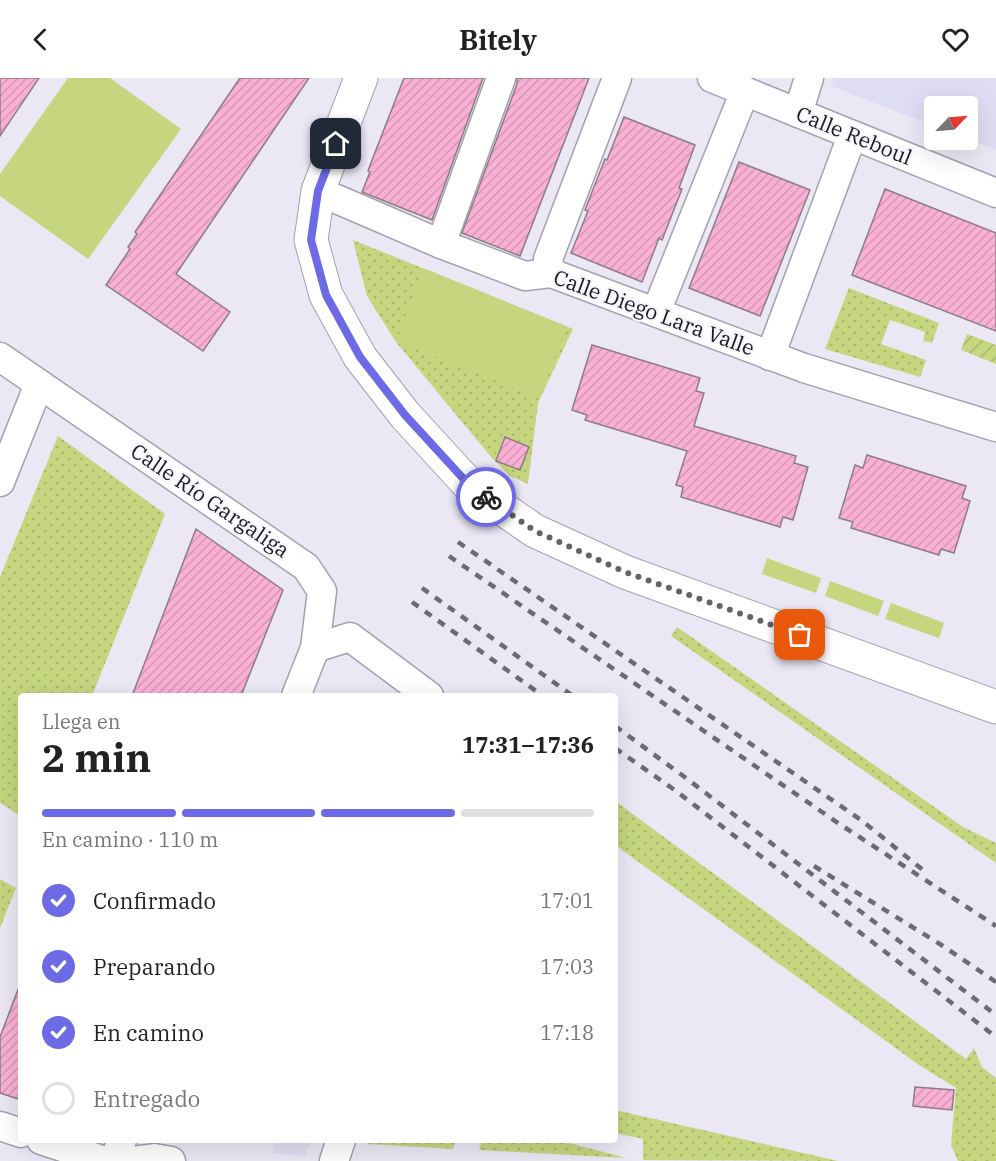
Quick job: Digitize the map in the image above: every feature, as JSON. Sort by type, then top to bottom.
[{"type":"street","points":[[361,78],[318,191],[311,240],[326,295],[360,357],[405,415],[471,487],[535,531],[625,572],[996,706]]},
{"type":"street","points":[[441,244],[501,78]]},
{"type":"street","points":[[551,273],[548,260],[617,78]]},
{"type":"street","name":"Calle Reboul","points":[[712,78],[996,193]]},
{"type":"street","points":[[798,113],[809,78]]},
{"type":"street","points":[[656,312],[745,91]]},
{"type":"street","points":[[770,356],[852,136]]},
{"type":"street","name":"Calle Diego Lara Valle","points":[[318,191],[441,244],[525,276],[551,273],[804,368],[996,427]]},
{"type":"street","name":"Calle Río Gargaliga","points":[[0,357],[306,567],[322,591],[315,648],[297,693]]},
{"type":"street","points":[[0,482],[39,384]]},
{"type":"street","points":[[315,648],[350,637],[425,693]]},
{"type":"street","points":[[0,1126],[18,1132]]},
{"type":"street","points":[[50,1143],[105,1161]]},
{"type":"street","points":[[114,1161],[121,1143]]},
{"type":"street","points":[[334,1161],[340,1143]]},
{"type":"street","points":[[132,1161],[154,1158],[171,1161]]},
{"type":"shaded area","points":[[834,78],[996,78],[996,150],[978,143],[978,96],[924,96],[924,122],[831,86]]},
{"type":"shaded area","points":[[274,1143],[310,1143],[305,1156],[273,1153]]},
{"type":"green space","points":[[68,78],[110,78],[181,129],[88,259],[0,196],[0,174]]},
{"type":"green space","points":[[353,240],[573,329],[538,403],[528,484],[510,476],[491,457],[396,342],[367,296]]},
{"type":"green space","points":[[423,268],[566,326],[540,398],[396,342]]},
{"type":"green space","points":[[849,288],[939,323],[932,343],[923,341],[925,332],[890,320],[881,344],[926,360],[920,377],[825,349]]},
{"type":"green space","points":[[967,334],[996,345],[996,364],[961,350]]},
{"type":"green space","points":[[58,436],[165,514],[93,693],[18,693],[18,814],[0,803],[0,577]]},
{"type":"green space","points":[[767,558],[821,578],[816,593],[762,574]]},
{"type":"green space","points":[[830,581],[884,601],[878,616],[825,596]]},
{"type":"green space","points":[[891,603],[944,623],[939,638],[885,619]]},
{"type":"green space","points":[[677,627],[963,827],[996,843],[996,863],[671,636]]},
{"type":"green space","points":[[618,803],[966,1059],[974,1048],[982,1067],[996,1078],[996,1161],[958,1161],[951,1145],[956,1088],[919,1065],[618,847]]},
{"type":"green space","points":[[0,879],[16,888],[0,928]]},
{"type":"green space","points":[[618,1111],[838,1161],[643,1160],[643,1139],[618,1134]]},
{"type":"green space","points":[[368,1143],[455,1143],[453,1149]]},
{"type":"green space","points":[[481,1143],[569,1143],[626,1158],[479,1150]]},
{"type":"building","points":[[0,78],[39,78],[0,136]]},
{"type":"building","points":[[240,78],[309,78],[176,274],[230,312],[203,351],[106,285],[130,249],[128,247],[137,234],[135,232]]},
{"type":"building","points":[[404,78],[483,78],[432,220],[362,192]]},
{"type":"building","points":[[517,78],[589,78],[520,256],[462,233],[517,84]]},
{"type":"building","points":[[624,117],[695,145],[679,188],[682,189],[642,282],[571,253],[588,211],[585,210]]},
{"type":"building","points":[[739,162],[810,190],[760,316],[689,288]]},
{"type":"building","points":[[885,189],[996,233],[996,331],[852,275]]},
{"type":"building","points":[[592,345],[700,378],[696,391],[704,393],[694,426],[796,456],[794,463],[808,467],[793,520],[783,517],[780,527],[681,497],[683,487],[676,485],[687,451],[585,420],[587,415],[572,410]]},
{"type":"building","points":[[505,437],[529,447],[520,470],[496,461]]},
{"type":"building","points":[[867,455],[966,486],[962,498],[970,501],[954,553],[941,549],[939,555],[851,528],[853,522],[839,518],[855,465],[863,468]]},
{"type":"building","points":[[196,529],[283,590],[242,693],[133,693]]},
{"type":"building","points":[[18,990],[18,1099],[0,1093],[0,1037]]},
{"type":"building","points":[[915,1087],[954,1090],[952,1110],[913,1106]]},
{"type":"railway","points":[[458,542],[861,820],[923,870]]},
{"type":"railway","points":[[449,556],[841,825],[996,926]]},
{"type":"railway","points":[[422,588],[569,693]]},
{"type":"railway","points":[[412,602],[539,693]]},
{"type":"railway","points":[[618,728],[996,1015]]},
{"type":"railway","points":[[618,750],[676,791],[996,1037]]},
{"type":"railway","points":[[814,866],[943,946],[996,982]]},
{"type":"way so far","points":[[486,497],[535,531],[625,572],[800,635]]},
{"type":"route","points":[[336,144],[318,191],[311,240],[326,295],[360,357],[405,415],[471,487],[486,497]]}]
